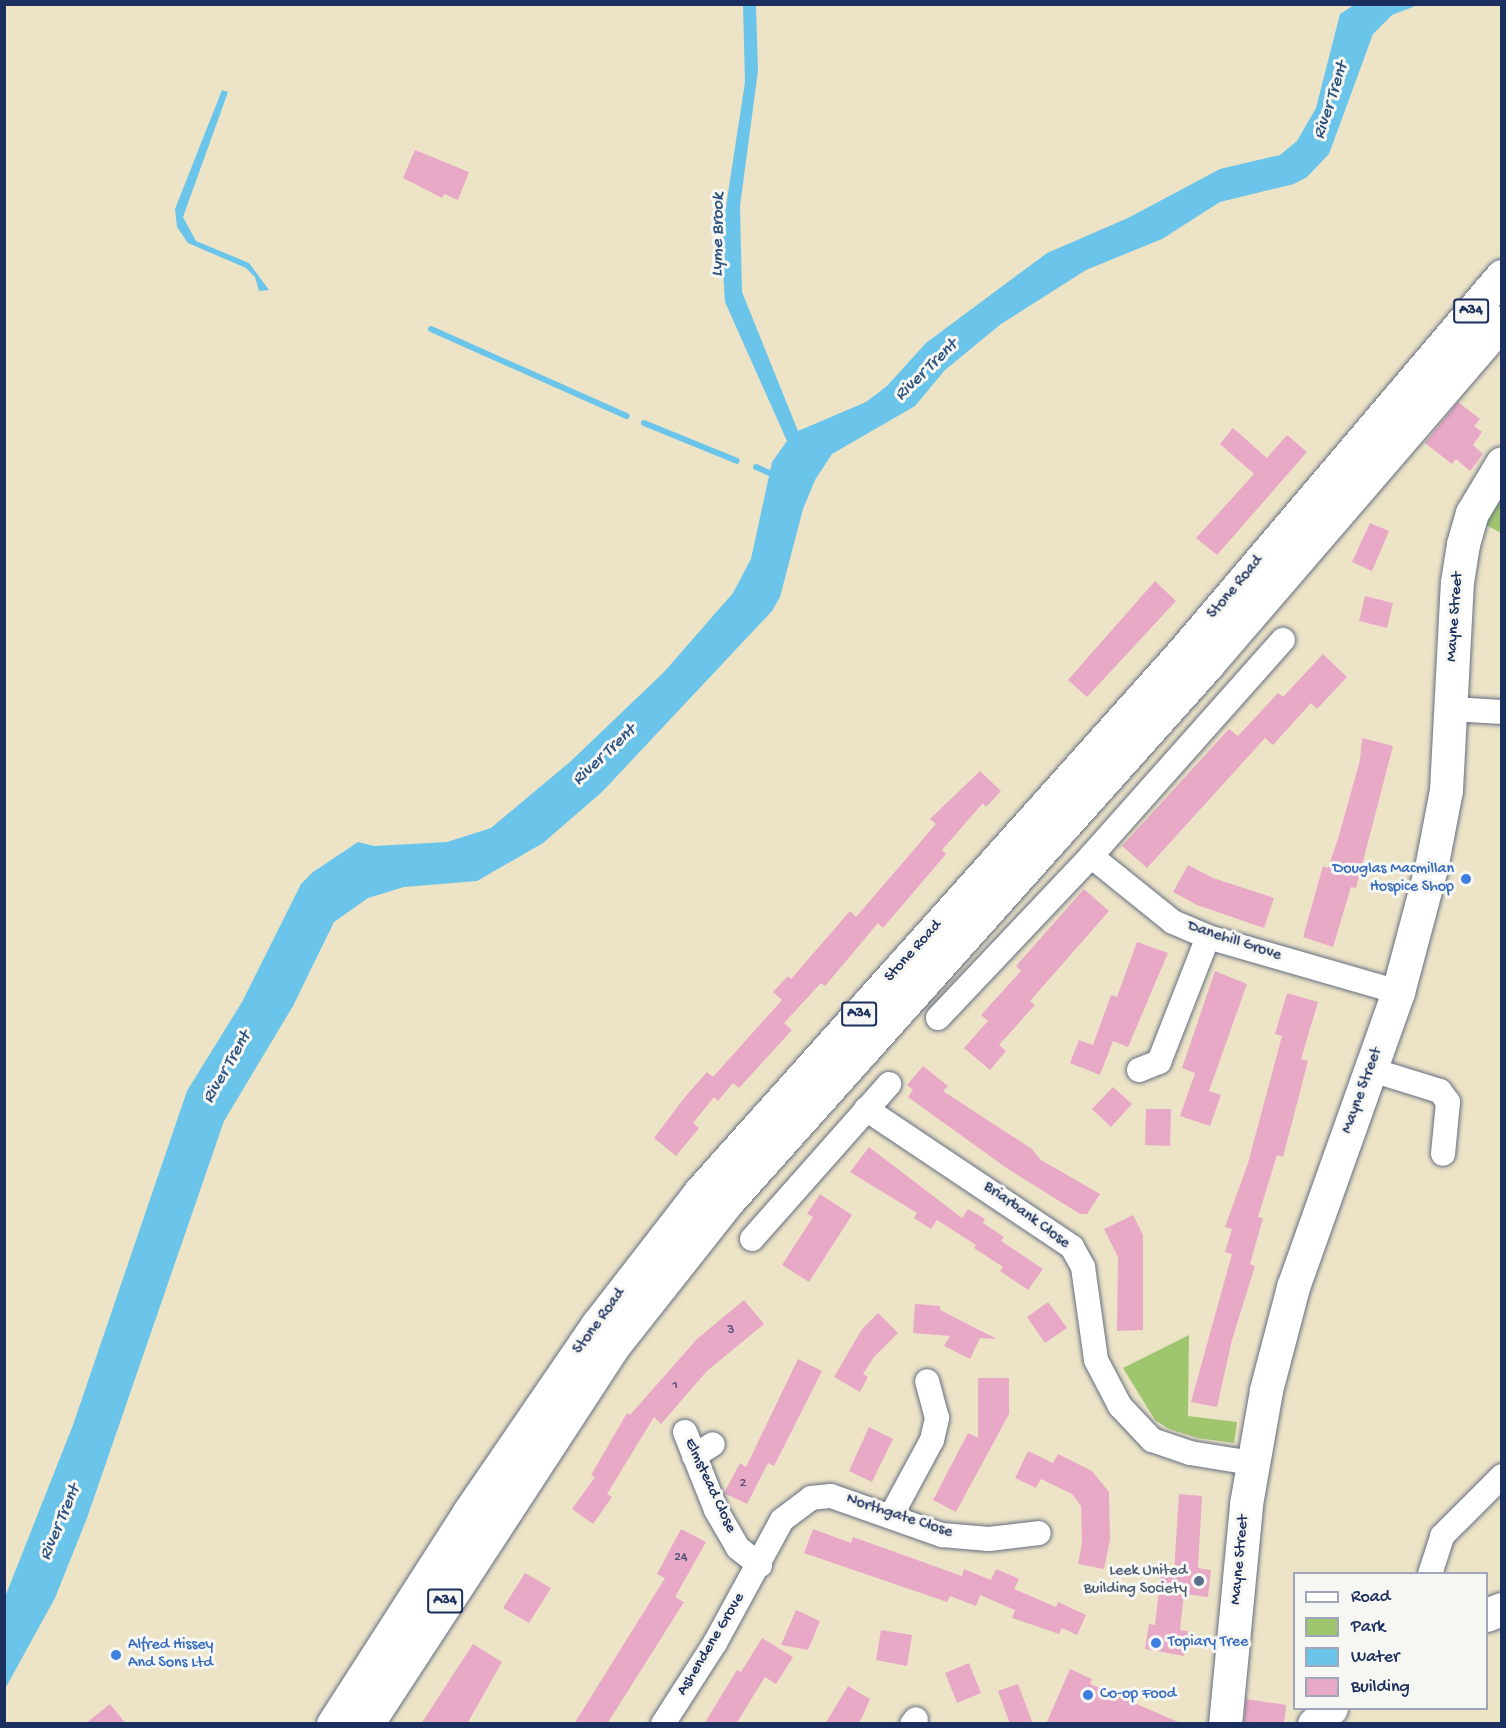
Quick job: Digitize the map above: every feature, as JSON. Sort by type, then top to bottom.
[{"type":"main road","name":"Stone Road","points":[[367,1724],[597,1325],[700,1192],[1183,652],[1502,276]]},
{"type":"main road","name":"Stone Road","points":[[333,1724],[513,1472],[728,1201],[1206,665],[1502,322]]},
{"type":"main road","name":"Mayne Street","points":[[1225,1724],[1252,1463],[1293,1287],[1398,992],[1431,868],[1446,790],[1457,582],[1463,543],[1472,513],[1502,462]]},
{"type":"main road","points":[[1314,1724],[1329,1710]]},
{"type":"street","points":[[947,1017],[1281,649]]},
{"type":"street","points":[[1452,709],[1502,712]]},
{"type":"street","name":"Danehill Grove","points":[[1091,856],[1146,903],[1173,922],[1208,937],[1398,992]]},
{"type":"street","points":[[1154,1070],[1208,937]]},
{"type":"street","points":[[1372,1070],[1440,1091],[1448,1102],[1443,1154]]},
{"type":"street","points":[[752,1239],[889,1084]]},
{"type":"street","name":"Briarbank Close","points":[[866,1109],[1072,1247],[1083,1267],[1096,1360],[1120,1406],[1152,1440],[1190,1453],[1252,1463]]},
{"type":"street","points":[[892,1514],[932,1440],[937,1418],[927,1381]]},
{"type":"street","name":"Elmstead Close","points":[[685,1432],[703,1450],[716,1510],[738,1548],[760,1565]]},
{"type":"street","points":[[1431,1572],[1442,1536],[1502,1476]]},
{"type":"street","name":"Northgate Close","points":[[760,1565],[782,1520],[811,1498],[831,1496],[892,1514],[942,1534],[989,1539],[1039,1533]]},
{"type":"street","name":"Ashendene Grove","points":[[663,1724],[760,1565]]},
{"type":"green space","points":[[1501,493],[1501,533],[1484,524]]},
{"type":"green space","points":[[1189,1335],[1188,1416],[1237,1422],[1234,1443],[1198,1438],[1169,1429],[1155,1420],[1123,1368]]},
{"type":"water","name":"River Trent","points":[[743,5],[756,5],[758,71],[740,206],[742,292],[798,431],[866,402],[887,386],[926,343],[1047,253],[1128,218],[1220,169],[1280,155],[1297,141],[1316,108],[1340,14],[1354,5],[1418,5],[1392,15],[1373,34],[1329,154],[1307,177],[1294,184],[1220,202],[1162,239],[1086,270],[1001,324],[945,370],[915,406],[832,454],[815,480],[803,509],[780,597],[772,611],[602,792],[543,843],[477,881],[404,887],[368,898],[334,922],[293,1006],[224,1121],[87,1518],[55,1598],[5,1689],[5,1597],[73,1425],[187,1091],[242,1002],[301,884],[313,872],[358,842],[374,846],[447,842],[491,828],[571,761],[664,672],[733,593],[751,559],[772,462],[787,441],[725,302],[721,239],[745,82]]},
{"type":"water","points":[[222,90],[228,92],[183,217],[196,241],[249,263],[269,290],[259,291],[255,277],[246,268],[188,243],[177,227],[175,209]]},
{"type":"building","points":[[415,150],[469,172],[458,200],[444,194],[442,198],[403,178]]},
{"type":"building","points":[[1458,402],[1480,419],[1474,426],[1482,432],[1473,445],[1483,454],[1470,471],[1456,459],[1452,464],[1425,443]]},
{"type":"building","points":[[1233,428],[1267,458],[1287,435],[1307,452],[1217,555],[1196,538],[1254,474],[1220,444]]},
{"type":"building","points":[[1370,523],[1389,531],[1372,571],[1352,562]]},
{"type":"building","points":[[1155,581],[1176,601],[1087,697],[1068,680]]},
{"type":"building","points":[[1365,596],[1393,603],[1387,628],[1359,621]]},
{"type":"building","points":[[1323,654],[1347,677],[1317,709],[1311,703],[1273,745],[1265,738],[1147,868],[1122,846],[1229,729],[1238,736],[1278,693],[1283,697]]},
{"type":"building","points":[[1362,738],[1393,746],[1356,888],[1351,887],[1333,947],[1303,937],[1323,866],[1328,868],[1338,839],[1360,760]]},
{"type":"building","points":[[980,771],[1001,791],[986,807],[983,803],[942,850],[946,854],[883,928],[878,923],[825,986],[821,983],[784,1023],[792,1030],[739,1088],[733,1083],[718,1101],[714,1097],[693,1123],[699,1128],[676,1156],[654,1138],[707,1072],[713,1077],[782,1000],[773,992],[788,976],[791,979],[850,911],[856,917],[936,824],[930,819]]},
{"type":"building","points":[[1188,865],[1213,878],[1274,898],[1264,928],[1197,905],[1173,892]]},
{"type":"building","points":[[1084,889],[1109,911],[1030,1001],[1035,1005],[999,1045],[1006,1051],[990,1070],[964,1048],[988,1021],[981,1015],[1021,971],[1016,966]]},
{"type":"building","points":[[1137,942],[1168,953],[1128,1047],[1113,1041],[1100,1075],[1070,1063],[1079,1040],[1093,1045],[1111,995],[1117,997]]},
{"type":"building","points":[[1215,971],[1247,984],[1209,1091],[1221,1095],[1210,1126],[1180,1116],[1195,1073],[1182,1068]]},
{"type":"building","points":[[1287,993],[1318,1002],[1301,1059],[1308,1061],[1283,1157],[1277,1155],[1258,1217],[1263,1218],[1250,1264],[1255,1266],[1232,1340],[1217,1407],[1191,1402],[1232,1254],[1225,1252],[1232,1229],[1225,1227],[1248,1163],[1282,1036],[1275,1034]]},
{"type":"building","points":[[923,1066],[948,1086],[943,1091],[1032,1149],[1041,1160],[1100,1194],[1087,1214],[1080,1214],[1005,1167],[908,1097],[913,1090],[907,1085]]},
{"type":"building","points":[[1113,1087],[1132,1104],[1111,1127],[1092,1109]]},
{"type":"building","points":[[1146,1109],[1171,1109],[1170,1146],[1145,1145]]},
{"type":"building","points":[[869,1147],[962,1218],[968,1209],[985,1219],[983,1223],[1004,1237],[1001,1241],[1043,1269],[1028,1290],[1000,1271],[1003,1267],[974,1248],[976,1245],[937,1220],[931,1229],[914,1218],[917,1213],[850,1172]]},
{"type":"building","points":[[820,1194],[852,1215],[809,1282],[782,1265],[813,1217],[807,1214]]},
{"type":"building","points":[[1133,1215],[1143,1235],[1143,1330],[1117,1331],[1118,1257],[1104,1229]]},
{"type":"building","points":[[744,1300],[764,1324],[707,1371],[661,1424],[654,1417],[607,1494],[612,1497],[593,1524],[572,1509],[595,1477],[591,1475],[627,1413],[630,1415],[697,1339]]},
{"type":"building","points":[[1048,1302],[1067,1328],[1045,1343],[1027,1317]]},
{"type":"building","points":[[915,1304],[940,1306],[940,1310],[997,1339],[980,1338],[970,1359],[944,1346],[950,1336],[913,1333]]},
{"type":"building","points":[[878,1313],[898,1333],[874,1357],[863,1374],[868,1377],[860,1392],[834,1377],[862,1329]]},
{"type":"building","points":[[798,1359],[822,1371],[774,1466],[768,1463],[747,1504],[724,1493],[740,1463],[746,1467]]},
{"type":"building","points":[[978,1378],[1009,1378],[1009,1414],[956,1512],[933,1500],[968,1433],[978,1438]]},
{"type":"building","points":[[869,1427],[893,1439],[872,1482],[849,1471]]},
{"type":"building","points":[[1028,1451],[1053,1463],[1058,1454],[1092,1471],[1109,1492],[1110,1540],[1104,1569],[1078,1564],[1082,1543],[1081,1506],[1072,1494],[1041,1479],[1036,1488],[1015,1478]]},
{"type":"building","points":[[1179,1494],[1202,1496],[1198,1568],[1211,1570],[1208,1597],[1184,1594],[1180,1630],[1188,1631],[1184,1656],[1145,1649],[1149,1624],[1155,1625],[1161,1572],[1174,1573]]},
{"type":"building","points":[[681,1529],[706,1542],[675,1597],[684,1602],[607,1724],[574,1724],[665,1578],[657,1574]]},
{"type":"building","points":[[813,1529],[851,1543],[853,1537],[962,1576],[964,1569],[991,1580],[996,1569],[1019,1579],[1014,1589],[1056,1607],[1058,1602],[1086,1615],[1077,1635],[1062,1628],[1059,1634],[1012,1618],[1015,1610],[980,1595],[976,1606],[950,1596],[947,1602],[804,1553]]},
{"type":"building","points":[[525,1573],[551,1588],[529,1623],[503,1608]]},
{"type":"building","points":[[796,1610],[820,1621],[808,1650],[781,1645]]},
{"type":"building","points":[[881,1630],[912,1635],[907,1666],[876,1660]]},
{"type":"building","points":[[762,1638],[793,1657],[776,1684],[765,1677],[736,1724],[704,1724],[737,1670],[741,1672]]},
{"type":"building","points":[[473,1644],[502,1662],[467,1724],[421,1724]]},
{"type":"building","points":[[969,1663],[981,1693],[957,1703],[945,1673]]},
{"type":"building","name":"Co-op Food","points":[[1070,1669],[1092,1679],[1090,1684],[1183,1724],[1046,1724]]},
{"type":"building","points":[[1018,1684],[1033,1724],[1010,1724],[998,1691]]},
{"type":"building","points":[[848,1686],[870,1699],[862,1718],[858,1724],[825,1724]]},
{"type":"building","points":[[1246,1699],[1286,1705],[1284,1724],[1244,1724]]},
{"type":"building","points":[[110,1704],[126,1724],[85,1724]]},
{"type":"waterway","points":[[431,329],[626,416]]},
{"type":"waterway","points":[[644,423],[737,461]]},
{"type":"waterway","points":[[756,467],[778,477]]},
{"type":"place","name":"Douglas Macmillan Hospice Shop","points":[[1466,879]]},
{"type":"place","name":"Leek United Building Society","points":[[1199,1581]]},
{"type":"place","name":"Topiary Tree","points":[[1156,1643]]},
{"type":"place","name":"Alfred Hissey And Sons Ltd","points":[[116,1655]]},
{"type":"place","name":"Co-op Food","points":[[1088,1695]]},
{"type":"water label","name":"Lyme Brook","points":[[719,235]]}]
